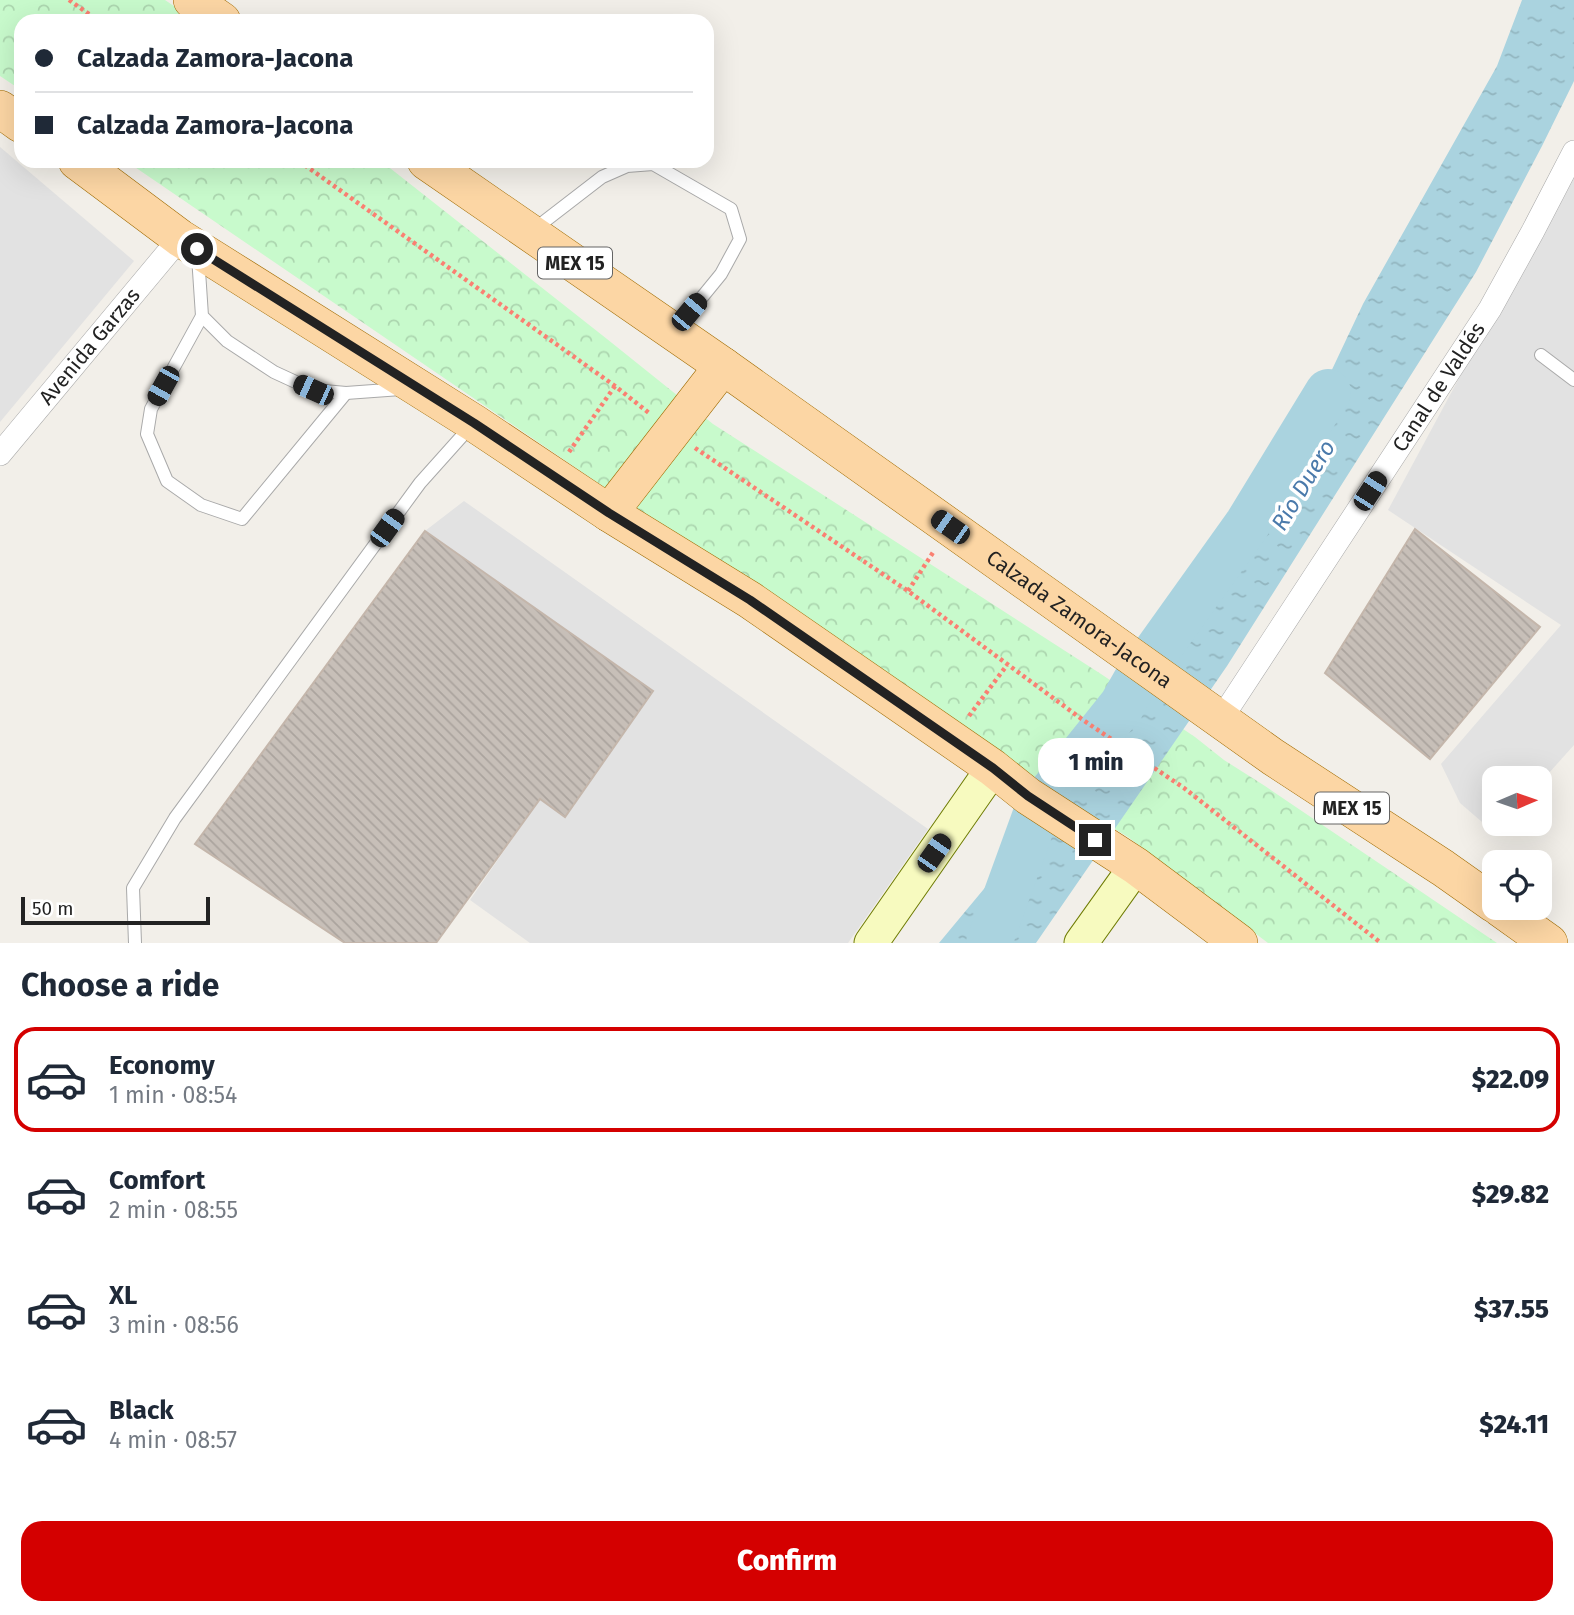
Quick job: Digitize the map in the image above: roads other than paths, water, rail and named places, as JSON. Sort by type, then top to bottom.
[{"type":"main road","points":[[192,0],[212,14]]},
{"type":"main road","points":[[0,108],[14,119]]},
{"type":"main road","points":[[86,168],[188,243],[474,423],[609,513],[750,600],[993,768],[1028,796],[1127,861],[1239,943]]},
{"type":"main road","name":"Calzada Zamora-Jacona","points":[[436,168],[723,366],[1273,757],[1482,896]]},
{"type":"main road","points":[[609,513],[723,366]]},
{"type":"main road","points":[[1517,920],[1549,943]]},
{"type":"street","name":"Canal de Valdés","points":[[1215,715],[1490,309],[1574,152]]},
{"type":"street","name":"Avenida Garzas","points":[[0,454],[188,243]]},
{"type":"street","points":[[871,943],[993,768]]},
{"type":"street","points":[[1082,943],[1127,861]]},
{"type":"lane","points":[[531,232],[602,177],[622,168]]},
{"type":"lane","points":[[660,168],[731,209],[740,239],[721,274],[673,332]]},
{"type":"lane","points":[[188,243],[202,316],[227,341],[274,372],[313,390],[346,393],[417,387]]},
{"type":"lane","points":[[202,316],[150,409],[147,434],[167,481],[201,505],[242,519],[346,393]]},
{"type":"lane","points":[[1541,355],[1574,380]]},
{"type":"lane","points":[[135,943],[133,888],[175,818],[420,484],[474,423]]},
{"type":"water","name":"Río Duero","points":[[1522,0],[1574,0],[1574,81],[1476,272],[1227,666],[1036,943],[939,943],[998,872],[1173,641],[1285,469],[1363,304],[1497,66]]},
{"type":"waterway","points":[[989,943],[1037,811],[1122,705],[1138,677],[1248,523],[1328,392]]}]
